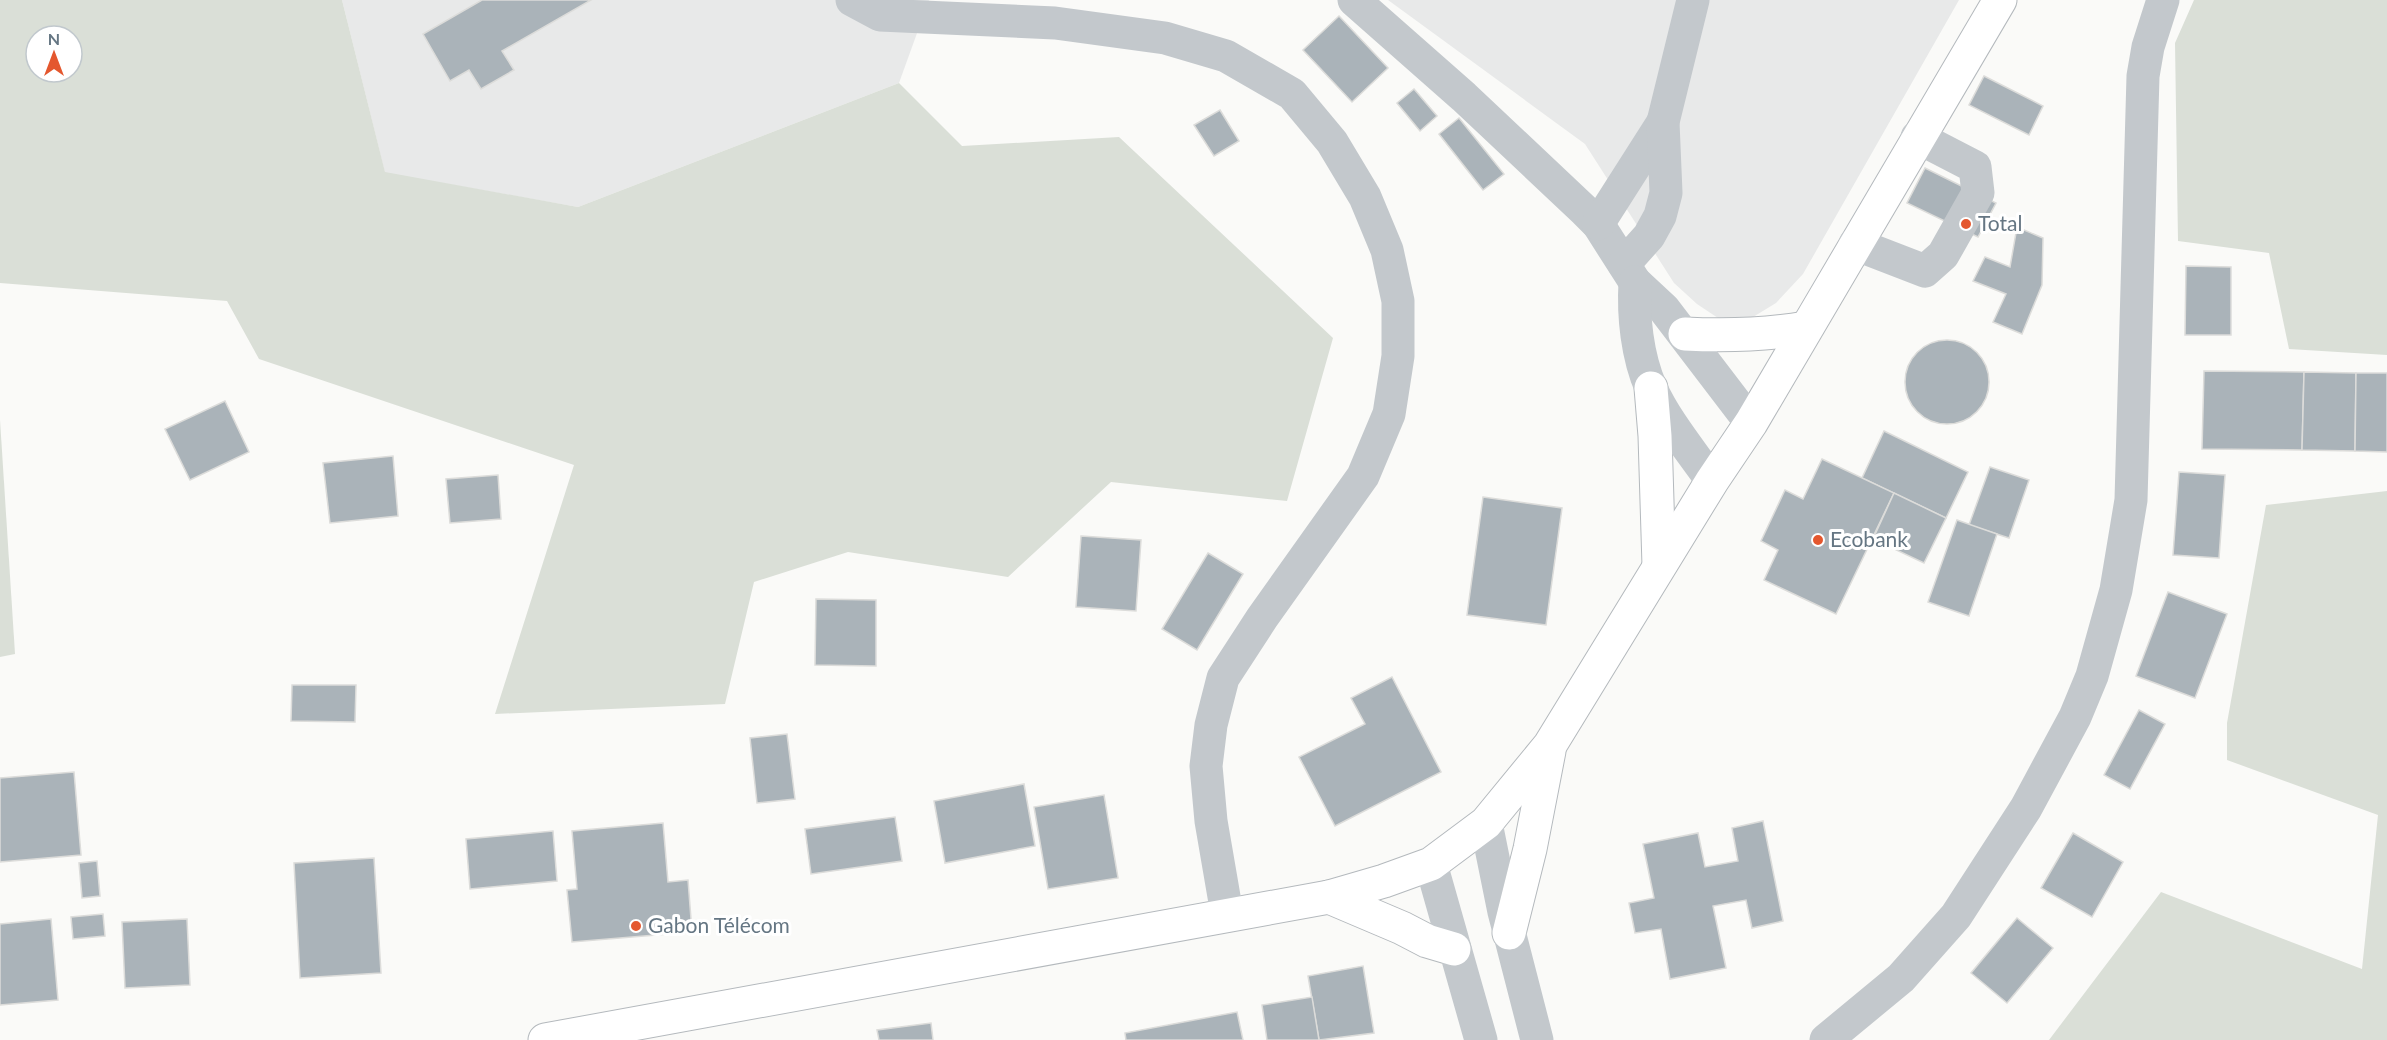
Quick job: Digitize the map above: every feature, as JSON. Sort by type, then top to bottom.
[{"type":"highway","points":[[545,1040],[1329,897],[1431,864],[1486,823],[1550,745],[1712,481],[1751,423],[1917,137],[2000,0]]},
{"type":"highway","points":[[1685,334],[1745,335],[1806,328]]},
{"type":"highway","points":[[1651,388],[1655,436],[1659,566]]},
{"type":"highway","points":[[1509,933],[1530,849],[1550,745]]},
{"type":"highway","points":[[1329,897],[1427,941],[1454,949]]},
{"type":"street","points":[[852,0],[880,15],[1055,23],[1165,38],[1226,56],[1292,94],[1332,142],[1365,197],[1374,218],[1387,250],[1398,301],[1398,356],[1389,414],[1363,476],[1262,618],[1223,678],[1211,725],[1206,766],[1211,821],[1227,914]]},
{"type":"street","points":[[1354,0],[1464,97],[1598,224],[1629,273],[1685,334],[1751,423]]},
{"type":"street","points":[[1693,0],[1663,122],[1666,193],[1660,216],[1629,273],[1636,327],[1651,388],[1676,431],[1712,481]]},
{"type":"street","points":[[1827,1040],[1901,978],[1956,916],[2026,808],[2075,717],[2092,675],[2116,590],[2131,500],[2143,76],[2148,47],[2163,0]]},
{"type":"street","points":[[1598,224],[1663,122]]},
{"type":"street","points":[[1855,244],[1924,271],[1943,255],[1978,193],[1975,167],[1917,137]]},
{"type":"street","points":[[1486,823],[1509,933],[1537,1040]]},
{"type":"street","points":[[1431,864],[1481,1040]]},
{"type":"shaded area","points":[[0,0],[342,0],[385,172],[578,207],[899,83],[962,146],[1119,137],[1333,338],[1287,501],[1111,482],[1008,577],[848,552],[754,582],[725,704],[495,714],[574,465],[259,359],[227,301],[0,283]]},
{"type":"shaded area","points":[[342,0],[929,0],[899,83],[578,207],[385,173]]},
{"type":"shaded area","points":[[1388,0],[1959,0],[1803,274],[1776,303],[1753,317],[1718,318],[1697,304],[1674,283],[1585,144]]},
{"type":"shaded area","points":[[2194,0],[2387,0],[2387,355],[2289,349],[2269,253],[2178,241],[2175,43]]},
{"type":"shaded area","points":[[0,420],[15,654],[0,657]]},
{"type":"shaded area","points":[[2387,491],[2387,1040],[2049,1040],[2161,892],[2362,969],[2378,815],[2227,760],[2227,723],[2266,505]]},
{"type":"building","points":[[482,0],[591,0],[502,51],[514,70],[481,89],[469,70],[450,81],[423,34]]},
{"type":"building","points":[[1339,16],[1388,68],[1352,102],[1303,50]]},
{"type":"building","points":[[1984,76],[2043,106],[2029,135],[1969,105]]},
{"type":"building","points":[[1414,89],[1437,116],[1420,131],[1397,103]]},
{"type":"building","points":[[1220,110],[1239,141],[1214,156],[1194,125]]},
{"type":"building","points":[[1459,118],[1504,174],[1483,190],[1439,134]]},
{"type":"building","points":[[1925,168],[1996,203],[1978,237],[1907,203]]},
{"type":"building","points":[[2017,227],[2043,238],[2042,285],[2022,334],[1993,322],[2006,294],[1973,281],[1985,257],[2010,267]]},
{"type":"building","points":[[2186,266],[2231,267],[2231,335],[2185,335]]},
{"type":"building","points":[[1947,340],[1963,343],[1977,352],[1986,366],[1989,382],[1986,398],[1977,412],[1963,421],[1947,424],[1931,421],[1917,412],[1908,398],[1905,382],[1908,366],[1917,352],[1931,343]]},
{"type":"building","points":[[2204,371],[2304,372],[2302,450],[2202,449]]},
{"type":"building","points":[[2304,372],[2356,373],[2355,451],[2302,450]]},
{"type":"building","points":[[2356,373],[2387,373],[2387,452],[2355,451]]},
{"type":"building","points":[[225,401],[249,452],[190,480],[165,429]]},
{"type":"building","points":[[1884,431],[1968,472],[1946,518],[1862,478]]},
{"type":"building","points":[[393,456],[398,516],[330,523],[323,463]]},
{"type":"building","points":[[1822,459],[1894,493],[1836,614],[1764,580],[1778,550],[1761,541],[1785,490],[1803,499]]},
{"type":"building","points":[[1990,467],[2029,480],[2009,538],[1969,525]]},
{"type":"building","points":[[2179,472],[2225,475],[2219,558],[2173,555]]},
{"type":"building","points":[[498,475],[501,519],[450,523],[446,479]]},
{"type":"building","points":[[1894,493],[1946,518],[1924,563],[1873,539]]},
{"type":"building","points":[[1483,497],[1562,508],[1546,625],[1467,615]]},
{"type":"building","points":[[1957,520],[1997,534],[1969,616],[1928,602]]},
{"type":"building","points":[[1081,536],[1141,540],[1136,611],[1076,607]]},
{"type":"building","points":[[1208,553],[1243,574],[1197,650],[1162,629]]},
{"type":"building","points":[[2168,592],[2227,614],[2195,698],[2136,676]]},
{"type":"building","points":[[816,599],[876,600],[876,666],[815,665]]},
{"type":"building","points":[[1392,677],[1441,772],[1335,826],[1299,757],[1365,724],[1351,698]]},
{"type":"building","points":[[292,685],[356,685],[355,722],[291,721]]},
{"type":"building","points":[[2139,710],[2165,724],[2130,789],[2104,775]]},
{"type":"building","points":[[787,734],[795,799],[757,803],[750,738]]},
{"type":"building","points":[[74,772],[81,855],[0,862],[0,778]]},
{"type":"building","points":[[1024,784],[1035,846],[945,863],[934,801]]},
{"type":"building","points":[[1104,795],[1118,878],[1048,889],[1034,807]]},
{"type":"building","points":[[895,817],[902,861],[811,874],[805,829]]},
{"type":"building","points":[[1763,821],[1783,921],[1752,928],[1746,900],[1713,906],[1726,968],[1670,979],[1661,929],[1635,933],[1629,903],[1654,898],[1643,844],[1698,833],[1705,867],[1738,861],[1732,828]]},
{"type":"building","points":[[663,823],[668,882],[688,880],[692,932],[572,942],[567,890],[577,889],[572,831]]},
{"type":"building","points":[[553,831],[557,881],[470,889],[466,839]]},
{"type":"building","points":[[2073,833],[2123,862],[2092,917],[2041,888]]},
{"type":"building","points":[[374,858],[381,973],[300,978],[294,863]]},
{"type":"building","points":[[97,861],[100,896],[82,898],[79,863]]},
{"type":"building","points":[[103,914],[105,936],[73,939],[71,917]]},
{"type":"building","points":[[2017,918],[2053,948],[2007,1003],[1971,973]]},
{"type":"building","points":[[51,919],[58,1000],[0,1005],[0,924]]},
{"type":"building","points":[[187,919],[190,985],[125,988],[122,922]]},
{"type":"building","points":[[1363,966],[1374,1033],[1319,1040],[1308,976]]},
{"type":"building","points":[[1312,997],[1319,1040],[1267,1040],[1262,1005]]},
{"type":"building","points":[[1237,1012],[1243,1040],[1126,1040],[1125,1033]]},
{"type":"building","points":[[931,1023],[933,1040],[879,1040],[877,1030]]},
{"type":"place","name":"Total","points":[[1966,224]]},
{"type":"place","name":"Ecobank","points":[[1818,540]]},
{"type":"place","name":"Gabon Télécom","points":[[636,926]]}]
